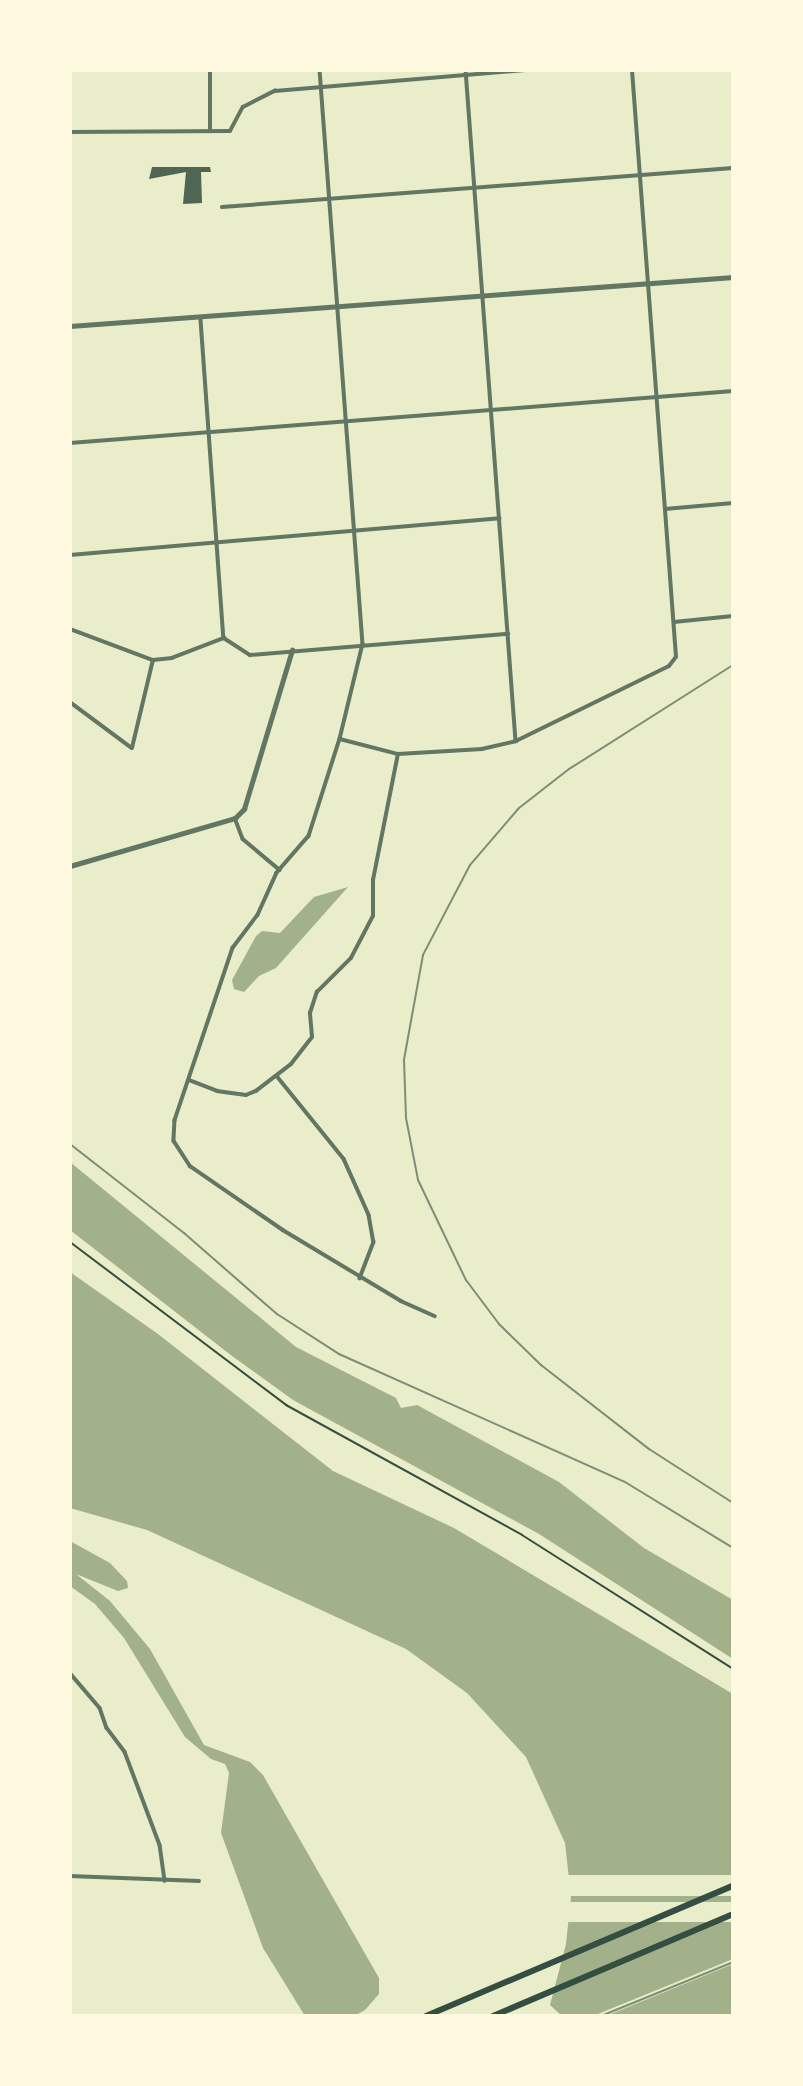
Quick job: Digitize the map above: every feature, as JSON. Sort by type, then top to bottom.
[{"type":"highway","points":[[426,2016],[733,1886]]},
{"type":"highway","points":[[496,2015],[733,1914]]},
{"type":"street","points":[[210,70],[210,131]]},
{"type":"street","points":[[320,70],[363,644],[340,739],[309,836],[280,870],[258,915],[233,948],[174,1130],[184,1159],[283,1230],[360,1278],[435,1316]]},
{"type":"street","points":[[70,132],[230,131],[243,107],[258,96],[466,72],[524,70]]},
{"type":"street","points":[[340,739],[398,754],[482,749],[516,741],[669,666],[676,657],[646,286],[632,70]]},
{"type":"street","points":[[466,72],[516,741]]},
{"type":"street","points":[[222,207],[733,168]]},
{"type":"street","points":[[70,326],[201,320],[733,277]]},
{"type":"street","points":[[201,320],[224,638]]},
{"type":"street","points":[[70,443],[733,391]]},
{"type":"street","points":[[664,509],[733,503]]},
{"type":"street","points":[[70,555],[499,518]]},
{"type":"street","points":[[674,622],[733,616]]},
{"type":"street","points":[[70,629],[153,660],[172,658],[224,638]]},
{"type":"street","points":[[224,638],[250,655],[508,634]]},
{"type":"street","points":[[70,866],[235,818],[244,809],[292,650]]},
{"type":"street","points":[[70,702],[132,748],[153,660]]},
{"type":"street","points":[[189,1080],[217,1091],[246,1095],[277,1076],[312,1037],[310,1013],[317,992],[351,958],[366,935],[398,754]]},
{"type":"street","points":[[235,818],[243,839],[280,870]]},
{"type":"street","points":[[277,1076],[344,1159],[369,1215],[374,1242],[360,1278]]},
{"type":"street","points":[[70,1673],[100,1708],[107,1728],[125,1752],[160,1845],[165,1881]]},
{"type":"street","points":[[70,1876],[199,1881]]},
{"type":"path","points":[[70,1242],[286,1405],[522,1535],[733,1669]]},
{"type":"shaded area","points":[[348,887],[276,968],[259,976],[244,992],[234,989],[232,980],[256,936],[262,931],[280,933],[314,897]]},
{"type":"shaded area","points":[[70,1162],[296,1347],[396,1398],[401,1408],[417,1405],[559,1482],[644,1548],[733,1600],[733,1659],[539,1534],[293,1400],[232,1356],[70,1230]]},
{"type":"shaded area","points":[[70,1272],[158,1334],[333,1471],[454,1528],[733,1694],[733,2016],[562,2016],[550,2005],[566,1944],[571,1897],[565,1843],[526,1757],[467,1693],[406,1649],[147,1530],[70,1508]]},
{"type":"shaded area","points":[[70,1541],[110,1563],[127,1581],[128,1588],[118,1591],[76,1574],[110,1601],[150,1649],[204,1745],[250,1762],[263,1775],[379,1978],[379,1994],[365,2010],[354,2016],[305,2016],[263,1948],[221,1833],[229,1773],[225,1764],[211,1759],[185,1737],[124,1638],[95,1604],[70,1586]]},
{"type":"pier","points":[[546,1875],[733,1875],[733,1896],[546,1896]]},
{"type":"pier","points":[[539,1902],[733,1902],[733,1922],[539,1922]]},
{"type":"pier","points":[[733,1959],[733,1964],[606,2016],[593,2016]]},
{"type":"building","points":[[152,167],[210,167],[211,172],[201,172],[202,203],[183,204],[186,172],[149,179]]},
{"type":"railway","points":[[733,665],[569,769],[519,808],[470,865],[423,955],[404,1060],[406,1118],[418,1180],[466,1280],[499,1324],[541,1365],[649,1449],[733,1503]]},
{"type":"railway","points":[[70,1144],[184,1233],[277,1314],[339,1354],[625,1482],[733,1548]]},
{"type":"railway","points":[[601,2016],[733,1962]]}]
